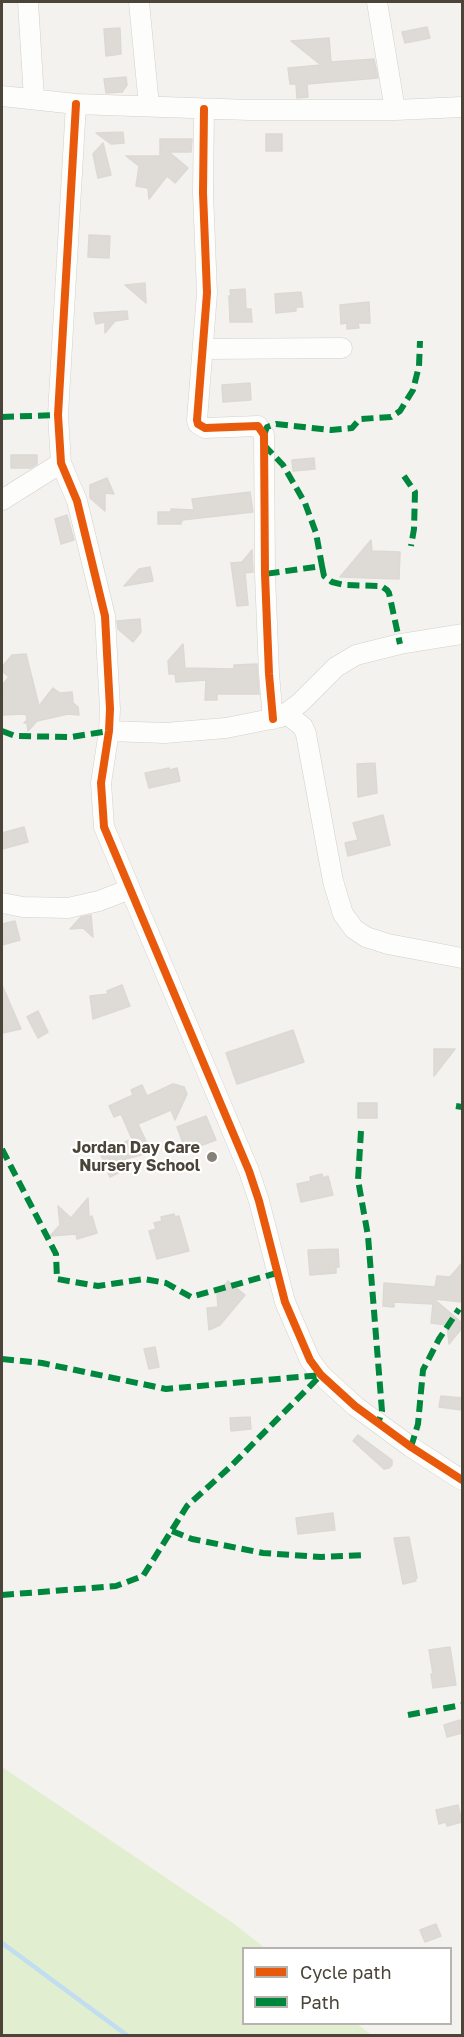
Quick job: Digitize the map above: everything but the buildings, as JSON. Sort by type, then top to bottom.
[{"type":"street","points":[[28,2],[34,99]]},
{"type":"street","points":[[140,2],[149,106]]},
{"type":"street","points":[[377,2],[395,110]]},
{"type":"street","points":[[2,96],[76,104],[204,109],[395,110],[462,107]]},
{"type":"street","points":[[76,104],[58,415],[62,464],[77,501],[105,616],[109,674],[109,731],[102,766],[101,803],[104,827],[249,1171],[285,1302],[310,1360],[321,1375],[355,1406],[403,1441],[462,1479]]},
{"type":"street","points":[[204,109],[203,193],[207,293],[198,424],[205,428],[258,426],[264,435],[265,574],[269,674],[280,717]]},
{"type":"street","points":[[204,349],[342,348]]},
{"type":"street","points":[[2,501],[62,464]]},
{"type":"street","points":[[109,731],[165,733],[226,728],[280,717],[336,667],[356,655],[400,644],[462,634]]},
{"type":"street","points":[[280,717],[303,727],[306,734],[333,881],[344,914],[354,929],[366,937],[388,944],[462,958]]},
{"type":"street","points":[[2,903],[34,908],[68,908],[99,901],[130,889]]},
{"type":"green space","points":[[2,1767],[233,1923],[264,1947],[242,1947],[242,2025],[358,2025],[372,2035],[2,2035]]},
{"type":"waterway","points":[[2,1943],[128,2036]]},
{"type":"marked path","points":[[264,435],[267,427],[276,424],[331,430],[352,428],[360,419],[391,417],[400,411],[413,390],[419,366],[420,341]]},
{"type":"marked path","points":[[2,417],[58,415]]},
{"type":"marked path","points":[[264,445],[283,465],[305,503],[316,533],[322,566],[265,574]]},
{"type":"marked path","points":[[404,476],[415,492],[411,546]]},
{"type":"marked path","points":[[322,566],[324,576],[332,582],[344,585],[381,586],[387,590],[400,644]]},
{"type":"marked path","points":[[2,731],[15,736],[71,737],[109,731]]},
{"type":"marked path","points":[[456,1106],[462,1107]]},
{"type":"marked path","points":[[361,1131],[358,1180],[368,1236],[382,1411],[378,1424]]},
{"type":"marked path","points":[[2,1149],[56,1254],[57,1279],[98,1286],[144,1279],[166,1283],[191,1297],[277,1273]]},
{"type":"marked path","points":[[411,1447],[418,1424],[423,1370],[439,1339],[459,1309]]},
{"type":"marked path","points":[[2,1359],[42,1363],[166,1389],[321,1375]]},
{"type":"marked path","points":[[2,1595],[116,1586],[143,1576],[187,1506],[229,1468],[321,1375]]},
{"type":"marked path","points":[[172,1531],[192,1539],[263,1553],[321,1557],[366,1555]]},
{"type":"marked path","points":[[408,1715],[462,1705]]},
{"type":"cycle path","points":[[76,104],[58,415],[61,463],[77,501],[105,616],[110,709],[101,783],[104,827],[249,1171],[285,1302],[310,1360],[321,1375],[355,1406],[411,1447],[462,1480]]},
{"type":"cycle path","points":[[204,109],[203,193],[207,293],[197,420],[198,424],[205,428],[258,426],[264,435],[265,574],[273,719]]},
{"type":"place","name":"Jordan Day Care Nursery School","points":[[212,1157]]}]
